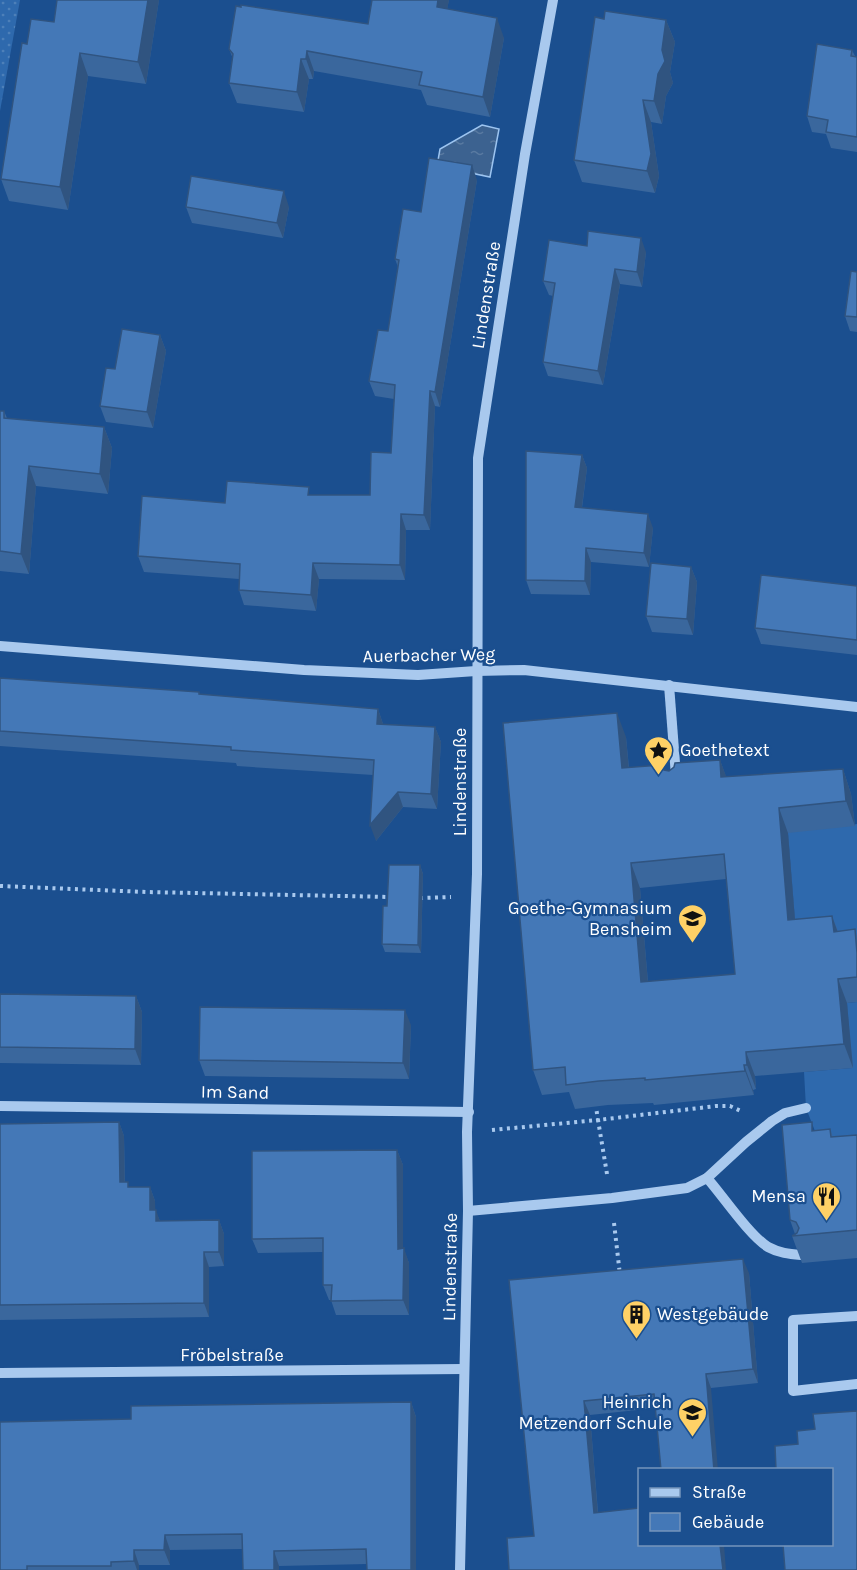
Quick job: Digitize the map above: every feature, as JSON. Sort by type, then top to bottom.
[{"type":"street","name":"Lindenstraße","points":[[460,1570],[468,1211],[467,1132],[476,896],[478,458],[525,154],[554,0]]},
{"type":"street","name":"Auerbacher Weg","points":[[0,646],[316,670],[418,675],[476,670],[524,670],[857,707]]},
{"type":"street","points":[[669,685],[677,788]]},
{"type":"street","name":"Im Sand","points":[[0,1106],[469,1112]]},
{"type":"street","points":[[468,1211],[687,1188],[708,1178],[757,1133],[785,1113],[806,1108]]},
{"type":"street","points":[[708,1178],[744,1223],[767,1246],[785,1254],[801,1255]]},
{"type":"street","points":[[857,1316],[793,1320],[793,1391],[857,1384]]},
{"type":"street","name":"Fröbelstraße","points":[[0,1373],[464,1369]]},
{"type":"path","points":[[0,886],[146,892],[401,897]]},
{"type":"path","points":[[412,898],[476,896]]},
{"type":"path","points":[[467,1132],[730,1106],[741,1110],[757,1133]]},
{"type":"path","points":[[596,1107],[608,1177]]},
{"type":"path","points":[[612,1197],[621,1284]]},
{"type":"shaded area","points":[[0,0],[20,0],[0,111]]},
{"type":"shaded area","points":[[785,797],[838,827],[857,824],[857,955],[797,945]]},
{"type":"shaded area","points":[[857,1002],[857,1163],[822,1149],[806,1108],[804,1072],[852,1068],[847,1003]]},
{"type":"water","points":[[482,125],[499,129],[490,177],[437,166],[440,149]]},
{"type":"building","points":[[57,0],[148,0],[138,62],[80,53],[60,187],[1,179],[22,43],[27,44],[31,19],[54,22]]},
{"type":"building","points":[[372,0],[438,0],[437,7],[497,18],[483,97],[419,85],[422,72],[307,51],[306,59],[301,59],[297,92],[229,83],[233,54],[229,49],[236,6],[368,24]]},
{"type":"building","points":[[605,11],[666,20],[662,50],[665,61],[658,74],[654,101],[643,100],[651,154],[647,171],[574,160],[595,17],[604,19]]},
{"type":"building","points":[[817,44],[852,50],[851,56],[857,57],[857,137],[826,132],[828,120],[807,116]]},
{"type":"building","points":[[429,158],[472,165],[435,392],[430,391],[424,515],[401,514],[400,565],[313,563],[311,595],[239,590],[240,564],[138,556],[142,496],[225,503],[227,481],[309,487],[308,495],[370,495],[371,452],[391,453],[395,385],[369,381],[378,330],[388,331],[399,260],[395,259],[403,209],[421,212]]},
{"type":"building","points":[[191,176],[284,191],[277,223],[186,207]]},
{"type":"building","points":[[588,231],[641,238],[637,272],[615,269],[598,371],[543,362],[555,283],[543,281],[549,240],[587,246]]},
{"type":"building","points":[[851,271],[857,272],[857,317],[845,316]]},
{"type":"building","points":[[122,329],[160,335],[147,412],[100,406],[106,368],[115,369]]},
{"type":"building","points":[[0,411],[4,411],[4,418],[104,427],[100,474],[29,466],[21,554],[0,551]]},
{"type":"building","points":[[526,451],[582,455],[575,507],[648,514],[644,553],[586,548],[585,581],[526,580]]},
{"type":"building","points":[[651,563],[691,567],[687,619],[646,616]]},
{"type":"building","points":[[761,575],[857,586],[857,640],[755,628]]},
{"type":"building","points":[[0,678],[199,692],[199,694],[378,709],[377,724],[435,727],[431,794],[398,792],[370,825],[374,760],[231,750],[231,747],[0,731]]},
{"type":"building","points":[[617,713],[622,768],[661,765],[664,770],[669,771],[675,763],[720,760],[721,777],[843,769],[846,801],[779,808],[788,920],[832,916],[834,932],[855,929],[857,977],[838,979],[844,1044],[746,1052],[745,1071],[645,1080],[645,1078],[566,1085],[565,1067],[533,1070],[503,723]],"holes":[[[724,854],[735,974],[641,982],[631,863]]]},
{"type":"building","points":[[389,865],[420,865],[418,945],[382,944],[383,906],[387,906]]},
{"type":"building","points":[[0,994],[136,996],[135,1049],[0,1047]]},
{"type":"building","points":[[200,1007],[405,1010],[403,1063],[199,1060]]},
{"type":"building","points":[[119,1122],[120,1182],[128,1182],[128,1187],[150,1187],[150,1210],[156,1210],[156,1221],[219,1220],[219,1252],[204,1252],[204,1303],[0,1305],[0,1124]]},
{"type":"building","name":"Mensa","points":[[812,1122],[812,1131],[830,1129],[831,1137],[857,1135],[857,1230],[792,1236],[799,1228],[796,1222],[790,1220],[782,1125]]},
{"type":"building","points":[[397,1150],[398,1249],[404,1248],[403,1300],[331,1301],[332,1285],[323,1285],[323,1238],[252,1239],[252,1151]]},
{"type":"building","points":[[743,1259],[753,1369],[706,1374],[714,1468],[661,1468],[654,1394],[584,1401],[594,1513],[638,1508],[638,1546],[720,1546],[723,1570],[509,1570],[507,1538],[534,1536],[509,1280]]},
{"type":"building","points":[[411,1402],[411,1570],[367,1570],[366,1549],[274,1551],[274,1570],[243,1570],[242,1534],[165,1535],[164,1550],[134,1550],[134,1561],[111,1562],[111,1566],[27,1566],[27,1570],[0,1570],[0,1422],[131,1419],[131,1406]]},
{"type":"building","points":[[857,1411],[857,1570],[785,1570],[783,1546],[833,1546],[833,1468],[776,1468],[775,1446],[798,1444],[797,1431],[815,1429],[813,1414]]},
{"type":"place","name":"Goethetext","points":[[659,776]]},
{"type":"place","name":"Goethe-Gymnasium Bensheim","points":[[693,944]]},
{"type":"place","name":"Mensa","points":[[827,1222]]},
{"type":"place","name":"Westgebäude","points":[[636,1340]]},
{"type":"place","name":"Heinrich Metzendorf Schule","points":[[693,1438]]}]
